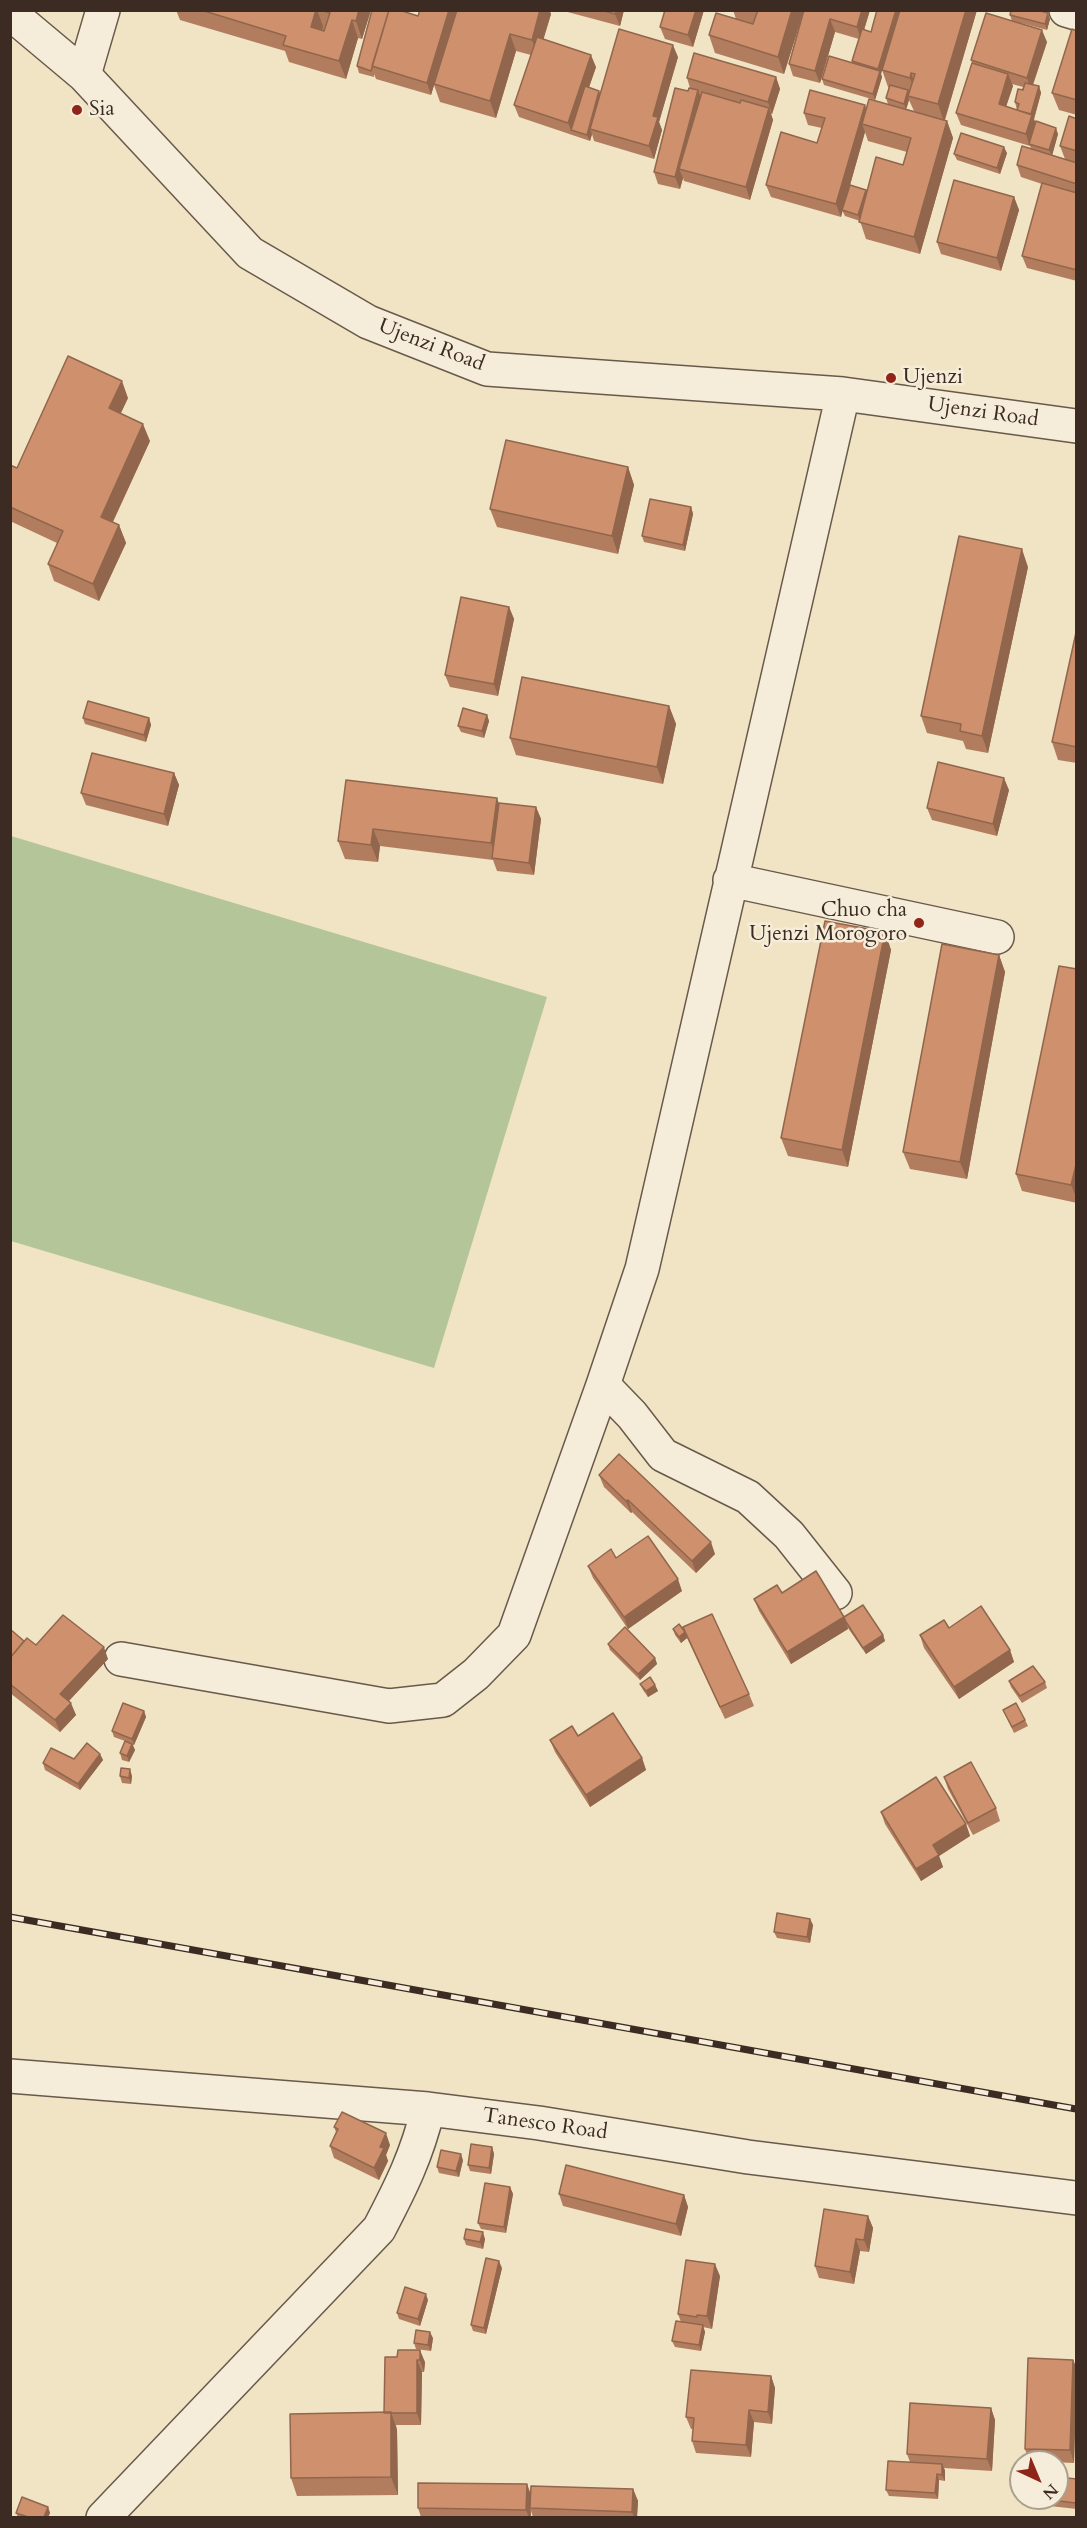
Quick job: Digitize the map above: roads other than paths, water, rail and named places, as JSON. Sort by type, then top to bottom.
[{"type":"street","points":[[84,75],[103,10]]},
{"type":"street","points":[[1066,10],[1077,14]]},
{"type":"street","name":"Ujenzi Road","points":[[10,13],[84,75],[250,253],[368,322],[487,369],[843,394],[1077,426]]},
{"type":"street","points":[[121,1659],[389,1706],[443,1700],[476,1674],[514,1635],[642,1269],[843,394]]},
{"type":"street","points":[[730,879],[997,937]]},
{"type":"street","points":[[603,1385],[632,1415],[663,1455],[747,1497],[789,1535],[835,1593]]},
{"type":"street","name":"Tanesco Road","points":[[10,2076],[428,2109],[540,2123],[748,2157],[1077,2198]]},
{"type":"street","points":[[104,2517],[379,2229],[408,2173],[420,2141],[428,2109]]},
{"type":"railway","points":[[10,1917],[1076,2109]]},
{"type":"place","name":"Sia","points":[[77,110]]},
{"type":"place","name":"Ujenzi","points":[[891,378]]},
{"type":"place","name":"Chuo cha Ujenzi Morogoro","points":[[919,923]]}]
